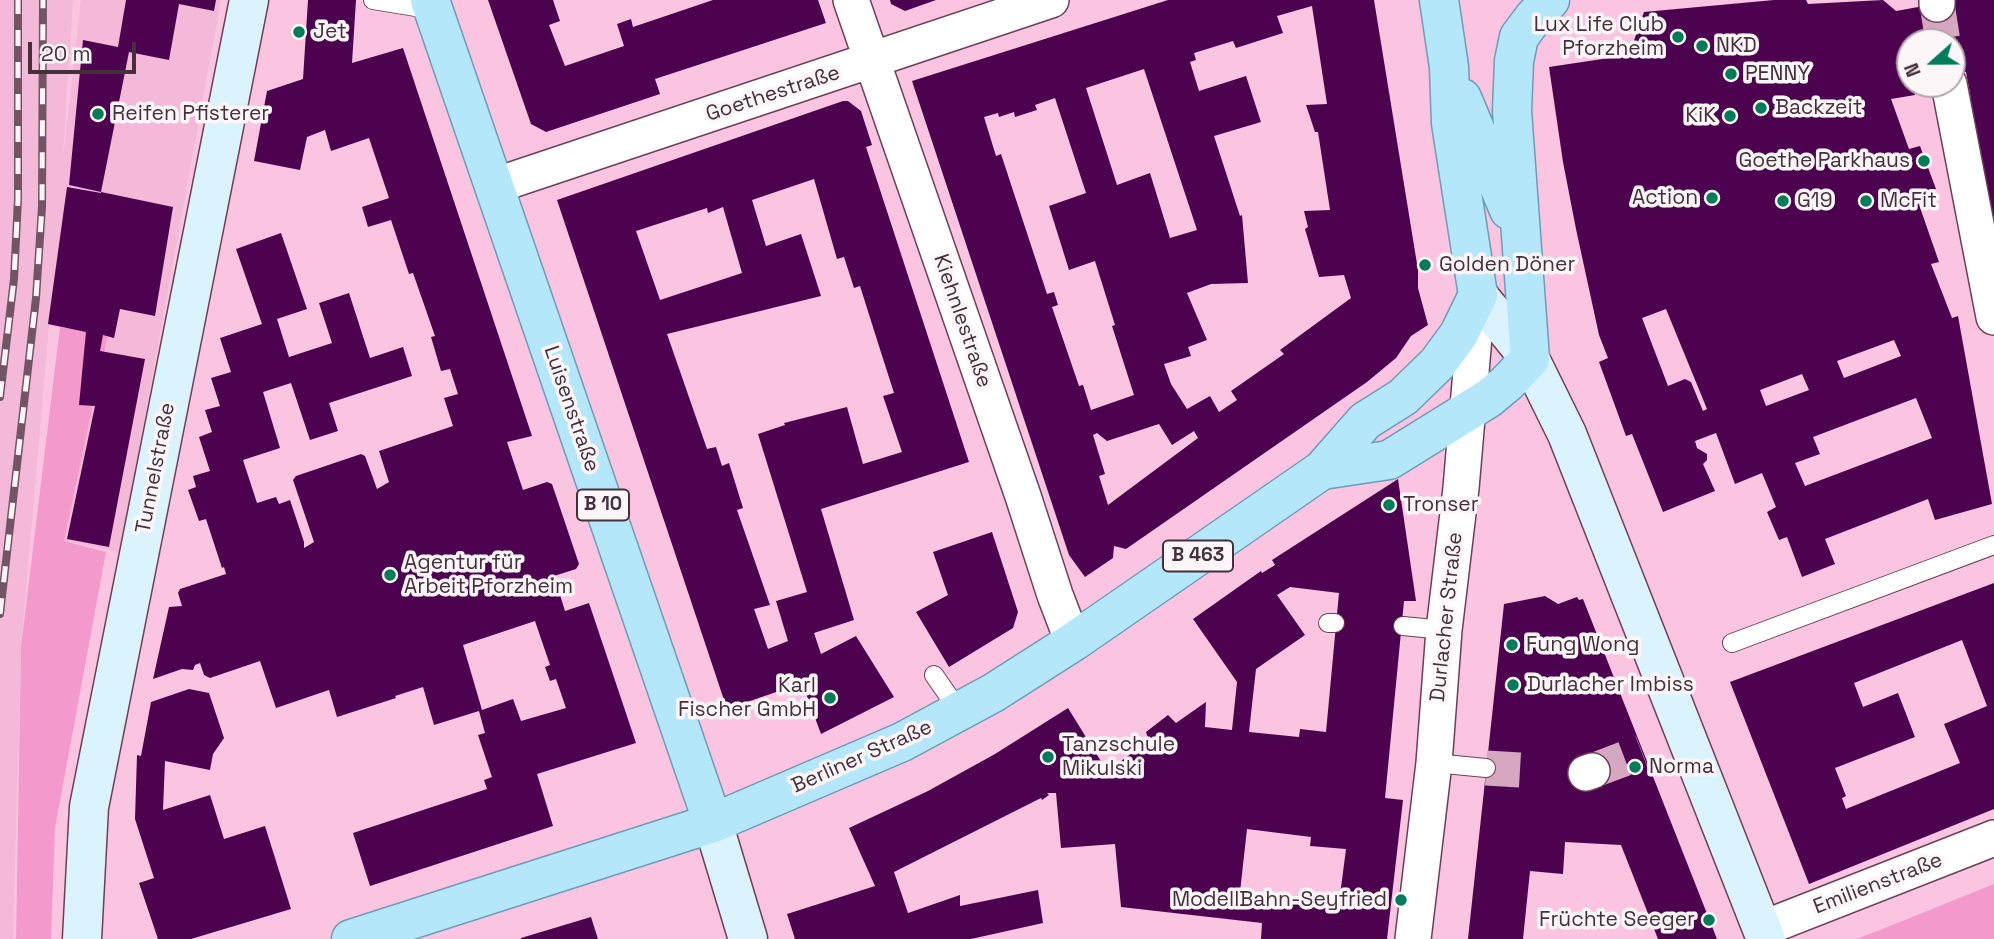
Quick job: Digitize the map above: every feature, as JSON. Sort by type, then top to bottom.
[{"type":"main road","name":"Tunnelstraße","points":[[82,939],[89,807],[249,0]]},
{"type":"main road","points":[[1438,0],[1449,66],[1451,123],[1478,295],[1530,359],[1578,460],[1764,934]]},
{"type":"main road","points":[[1530,359],[1512,111],[1514,61],[1520,37],[1550,0]]},
{"type":"main road","name":"Luisenstraße","points":[[432,5],[713,823],[748,939]]},
{"type":"main road","points":[[1449,66],[1521,239]]},
{"type":"main road","name":"Berliner Straße","points":[[351,939],[713,823],[902,742],[993,693],[1073,642],[1322,470],[1365,421],[1403,397],[1437,365],[1459,334],[1478,295]]},
{"type":"main road","name":"Berliner Straße","points":[[1322,470],[1389,460],[1467,414],[1507,383],[1530,359]]},
{"type":"street","name":"Kiehnlestraße","points":[[851,0],[1073,642]]},
{"type":"street","name":"Goethestraße","points":[[494,187],[872,61],[990,9],[1051,0]]},
{"type":"street","points":[[1952,98],[1994,317]]},
{"type":"street","name":"Durlacher Straße","points":[[1413,939],[1434,763],[1444,630],[1478,295]]},
{"type":"street","name":"Emilienstraße","points":[[1764,934],[1994,838]]},
{"type":"lane","points":[[373,0],[432,5]]},
{"type":"lane","points":[[1732,643],[1994,545]]},
{"type":"lane","points":[[1403,626],[1444,630]]},
{"type":"lane","points":[[934,675],[959,711]]},
{"type":"lane","points":[[1434,763],[1486,768]]},
{"type":"shaded area","points":[[0,0],[73,0],[63,159],[81,0],[221,0],[120,552],[64,541],[108,335],[49,326],[21,647],[13,939],[0,939]]},
{"type":"shaded area","points":[[60,327],[108,335],[64,541],[106,552],[55,828],[51,939],[16,939],[21,647]]},
{"type":"shaded area","points":[[1994,884],[1994,939],[1856,939],[1880,930]]},
{"type":"building","points":[[126,0],[216,0],[214,11],[179,4],[169,60],[129,52],[101,192],[69,185],[83,40],[118,47]]},
{"type":"building","points":[[308,0],[356,0],[352,63],[403,48],[532,436],[507,442],[523,490],[547,482],[552,484],[579,564],[576,569],[554,576],[565,611],[589,603],[636,743],[537,774],[553,826],[370,886],[353,833],[487,789],[484,780],[492,777],[478,735],[485,733],[479,711],[434,725],[423,687],[337,717],[329,690],[276,708],[260,661],[210,678],[204,675],[200,663],[195,665],[193,670],[182,669],[153,679],[169,607],[182,606],[178,593],[180,589],[226,574],[206,519],[199,521],[188,490],[196,487],[193,476],[210,471],[199,437],[212,432],[205,410],[220,406],[211,378],[231,372],[220,338],[262,324],[236,249],[281,233],[307,309],[277,319],[289,357],[332,343],[319,303],[349,293],[370,358],[403,347],[412,376],[329,403],[338,431],[310,440],[291,383],[263,392],[280,448],[243,460],[257,503],[276,497],[279,504],[290,500],[304,548],[314,542],[293,480],[296,476],[361,454],[365,456],[377,489],[389,482],[379,451],[453,426],[444,398],[458,394],[450,369],[441,371],[431,337],[435,336],[413,273],[409,274],[391,220],[368,227],[362,207],[389,198],[369,138],[331,151],[325,130],[307,137],[300,170],[254,161],[267,91],[303,79]],"holes":[[[535,621],[550,665],[545,667],[550,681],[556,679],[566,708],[521,721],[513,699],[482,710],[463,645]]]},
{"type":"building","points":[[488,0],[553,0],[560,21],[549,25],[565,66],[624,46],[617,24],[631,19],[633,27],[713,0],[818,0],[826,23],[655,79],[660,94],[546,132],[531,124]]},
{"type":"building","points":[[890,0],[936,0],[905,11],[891,4]]},
{"type":"building","points":[[1168,0],[1374,0],[1418,270],[1418,288],[1428,325],[1411,336],[1396,358],[1367,382],[1126,549],[1114,546],[1113,558],[1085,577],[1069,555],[912,81]],"holes":[[[1312,6],[1327,104],[1306,105],[1315,132],[1318,132],[1330,210],[1304,211],[1308,227],[1305,229],[1319,277],[1344,275],[1351,298],[1280,350],[1284,354],[1231,391],[1237,400],[1219,412],[1210,396],[1187,409],[1171,384],[1164,364],[1191,356],[1188,347],[1207,340],[1187,293],[1211,284],[1248,283],[1242,215],[1240,216],[1214,136],[1261,122],[1246,76],[1199,91],[1190,62],[1196,60],[1194,53],[1233,41],[1236,48],[1283,33],[1277,16]],[[1144,69],[1197,230],[1170,238],[1150,173],[1117,185],[1086,88]],[[1055,98],[1086,193],[1049,206],[1069,270],[1095,261],[1134,395],[1091,410],[1083,385],[1079,386],[1052,307],[1058,305],[1054,292],[1047,294],[1001,154],[996,156],[984,117],[998,113],[999,117],[1014,112],[1015,117],[1037,110],[1035,105]],[[1159,424],[1172,445],[1194,431],[1198,438],[1108,505],[1099,476],[1105,474],[1093,435],[1097,433],[1107,441]]]},
{"type":"building","points":[[1774,0],[1806,0],[1808,4],[1883,0],[1896,11],[1957,0],[1994,0],[1994,238],[1968,100],[1971,99],[1966,72],[1966,28],[1896,28],[1897,98],[1891,99],[1909,149],[1920,146],[1936,189],[1916,196],[1939,262],[1931,264],[1952,318],[1958,316],[1992,504],[1935,520],[1928,499],[1825,539],[1835,564],[1802,577],[1787,537],[1779,540],[1767,512],[1776,507],[1762,473],[1735,484],[1716,433],[1695,441],[1697,448],[1707,454],[1707,460],[1703,464],[1715,491],[1663,512],[1632,434],[1626,436],[1599,362],[1608,358],[1599,335],[1576,229],[1549,67],[1629,55],[1644,12]],"holes":[[[1666,309],[1707,409],[1703,411],[1691,382],[1685,379],[1668,386],[1642,318]],[[1894,340],[1901,356],[1844,378],[1837,361]],[[1802,374],[1809,390],[1766,406],[1760,390]],[[1916,398],[1932,438],[1805,486],[1795,463],[1820,454],[1813,437]]]},
{"type":"building","points":[[843,101],[848,101],[861,111],[872,145],[866,147],[969,462],[821,509],[854,620],[814,633],[821,654],[856,636],[894,697],[821,734],[801,680],[782,687],[782,690],[727,709],[557,200]],"holes":[[[814,179],[837,259],[844,257],[854,288],[860,286],[894,393],[883,396],[902,452],[863,464],[847,407],[784,423],[785,425],[758,434],[807,592],[776,601],[788,641],[768,649],[754,609],[770,605],[737,510],[743,508],[729,463],[722,466],[716,447],[707,449],[667,334],[821,296],[801,234],[766,246],[752,200]],[[723,207],[742,273],[660,300],[636,231],[707,208],[708,213]]]},
{"type":"building","points":[[67,187],[173,207],[155,316],[120,309],[114,338],[103,335],[100,351],[145,359],[109,547],[67,539],[95,406],[79,405],[86,332],[48,324]]},
{"type":"building","points":[[1398,479],[1416,601],[1404,601],[1385,798],[1403,800],[1387,939],[1261,939],[1262,923],[1121,907],[1115,844],[1061,848],[1056,793],[1047,793],[1049,795],[1042,800],[1041,798],[894,872],[908,913],[960,895],[960,906],[1038,890],[1043,923],[971,939],[795,939],[787,914],[875,886],[849,828],[928,791],[995,754],[1068,708],[1107,771],[1149,741],[1146,732],[1168,715],[1176,723],[1206,702],[1205,727],[1232,730],[1237,682],[1193,619],[1261,571],[1262,573],[1275,565],[1272,560]],"holes":[[[1290,587],[1339,593],[1326,732],[1300,729],[1299,737],[1249,732],[1256,669],[1305,635],[1277,595]],[[1247,829],[1311,837],[1310,846],[1346,849],[1339,903],[1240,892]]]},
{"type":"building","points":[[992,532],[1018,612],[1013,628],[949,667],[916,612],[948,595],[933,552]]},
{"type":"building","points":[[1994,583],[1994,809],[1809,884],[1730,682]],"holes":[[[1962,640],[1987,706],[1944,724],[1960,763],[1846,809],[1842,798],[1846,796],[1835,768],[1915,737],[1898,693],[1863,707],[1854,683]]]},
{"type":"building","points":[[1545,596],[1558,604],[1577,597],[1579,600],[1583,599],[1717,939],[1658,939],[1621,845],[1565,842],[1563,874],[1530,871],[1523,939],[1468,939],[1504,604]]},
{"type":"building","points":[[189,689],[209,693],[224,738],[213,754],[210,770],[165,761],[163,810],[210,795],[224,839],[265,826],[291,909],[191,939],[158,939],[139,883],[154,878],[135,819],[137,755],[141,756],[151,702]]},
{"type":"building","points":[[591,917],[598,939],[521,939],[521,938]]},
{"type":"tunnel","points":[[1937,4],[1941,28]]},
{"type":"tunnel","points":[[1592,771],[1642,752]]},
{"type":"tunnel","points":[[1486,768],[1520,770]]},
{"type":"railway","points":[[0,397],[14,279],[18,199],[18,0]]},
{"type":"railway","points":[[0,614],[36,298],[42,207],[43,0]]},
{"type":"place","name":"Jet","points":[[299,32]]},
{"type":"place","name":"Lux Life Club Pforzheim","points":[[1678,37]]},
{"type":"place","name":"NKD","points":[[1702,46]]},
{"type":"place","name":"PENNY","points":[[1731,74]]},
{"type":"place","name":"Backzeit","points":[[1761,108]]},
{"type":"place","name":"Reifen Pfisterer","points":[[98,114]]},
{"type":"place","name":"KiK","points":[[1730,116]]},
{"type":"place","name":"Goethe Parkhaus","points":[[1924,161]]},
{"type":"place","name":"Action","points":[[1712,198]]},
{"type":"place","name":"G19","points":[[1783,201]]},
{"type":"place","name":"McFit","points":[[1866,201]]},
{"type":"place","name":"Golden Döner","points":[[1425,265]]},
{"type":"place","name":"Tronser","points":[[1389,505]]},
{"type":"place","name":"Agentur für Arbeit Pforzheim","points":[[390,575]]},
{"type":"place","name":"Fung Wong","points":[[1512,645]]},
{"type":"place","name":"Durlacher Imbiss","points":[[1513,685]]},
{"type":"place","name":"Karl Fischer GmbH","points":[[830,698]]},
{"type":"place","name":"Tanzschule Mikulski","points":[[1048,757]]},
{"type":"place","name":"Norma","points":[[1635,767]]},
{"type":"place","name":"ModellBahn-Seyfried","points":[[1401,900]]},
{"type":"place","name":"Früchte Seeger","points":[[1709,920]]}]
